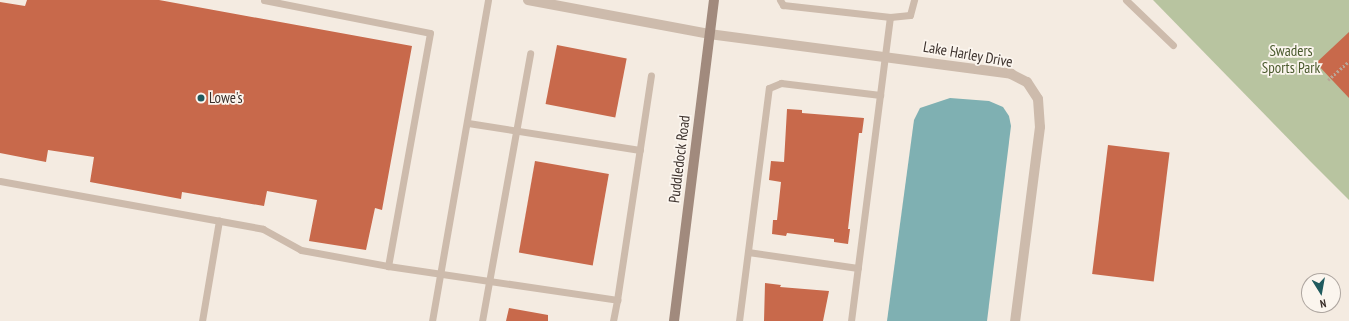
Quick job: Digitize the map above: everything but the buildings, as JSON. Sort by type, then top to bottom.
[{"type":"main road","name":"Puddledock Road","points":[[674,321],[714,0]]},
{"type":"street","name":"Lake Harley Drive","points":[[528,0],[709,34],[885,56],[1011,74],[1027,82],[1038,99],[1040,127],[1014,321]]},
{"type":"lane","points":[[264,0],[430,33],[388,266]]},
{"type":"lane","points":[[432,321],[468,123],[488,0]]},
{"type":"lane","points":[[780,0],[783,5],[890,17],[910,15],[914,0]]},
{"type":"lane","points":[[1126,0],[1173,45]]},
{"type":"lane","points":[[851,321],[890,17]]},
{"type":"lane","points":[[482,321],[530,54]]},
{"type":"lane","points":[[613,321],[651,76]]},
{"type":"lane","points":[[739,321],[769,88],[781,83],[880,95]]},
{"type":"lane","points":[[468,123],[640,150]]},
{"type":"lane","points":[[0,181],[262,229],[301,250],[388,266],[441,272],[617,300]]},
{"type":"lane","points":[[202,321],[219,220]]},
{"type":"lane","points":[[748,252],[858,268]]},
{"type":"path","points":[[1328,80],[1349,60]]},
{"type":"green space","name":"Swaders Sports Park","points":[[1153,0],[1349,0],[1349,200],[1311,162]]},
{"type":"water","points":[[950,98],[989,101],[1003,107],[1009,116],[1011,126],[987,321],[887,321],[914,120],[920,108]]},
{"type":"place","name":"Lowe's","points":[[201,98]]}]
